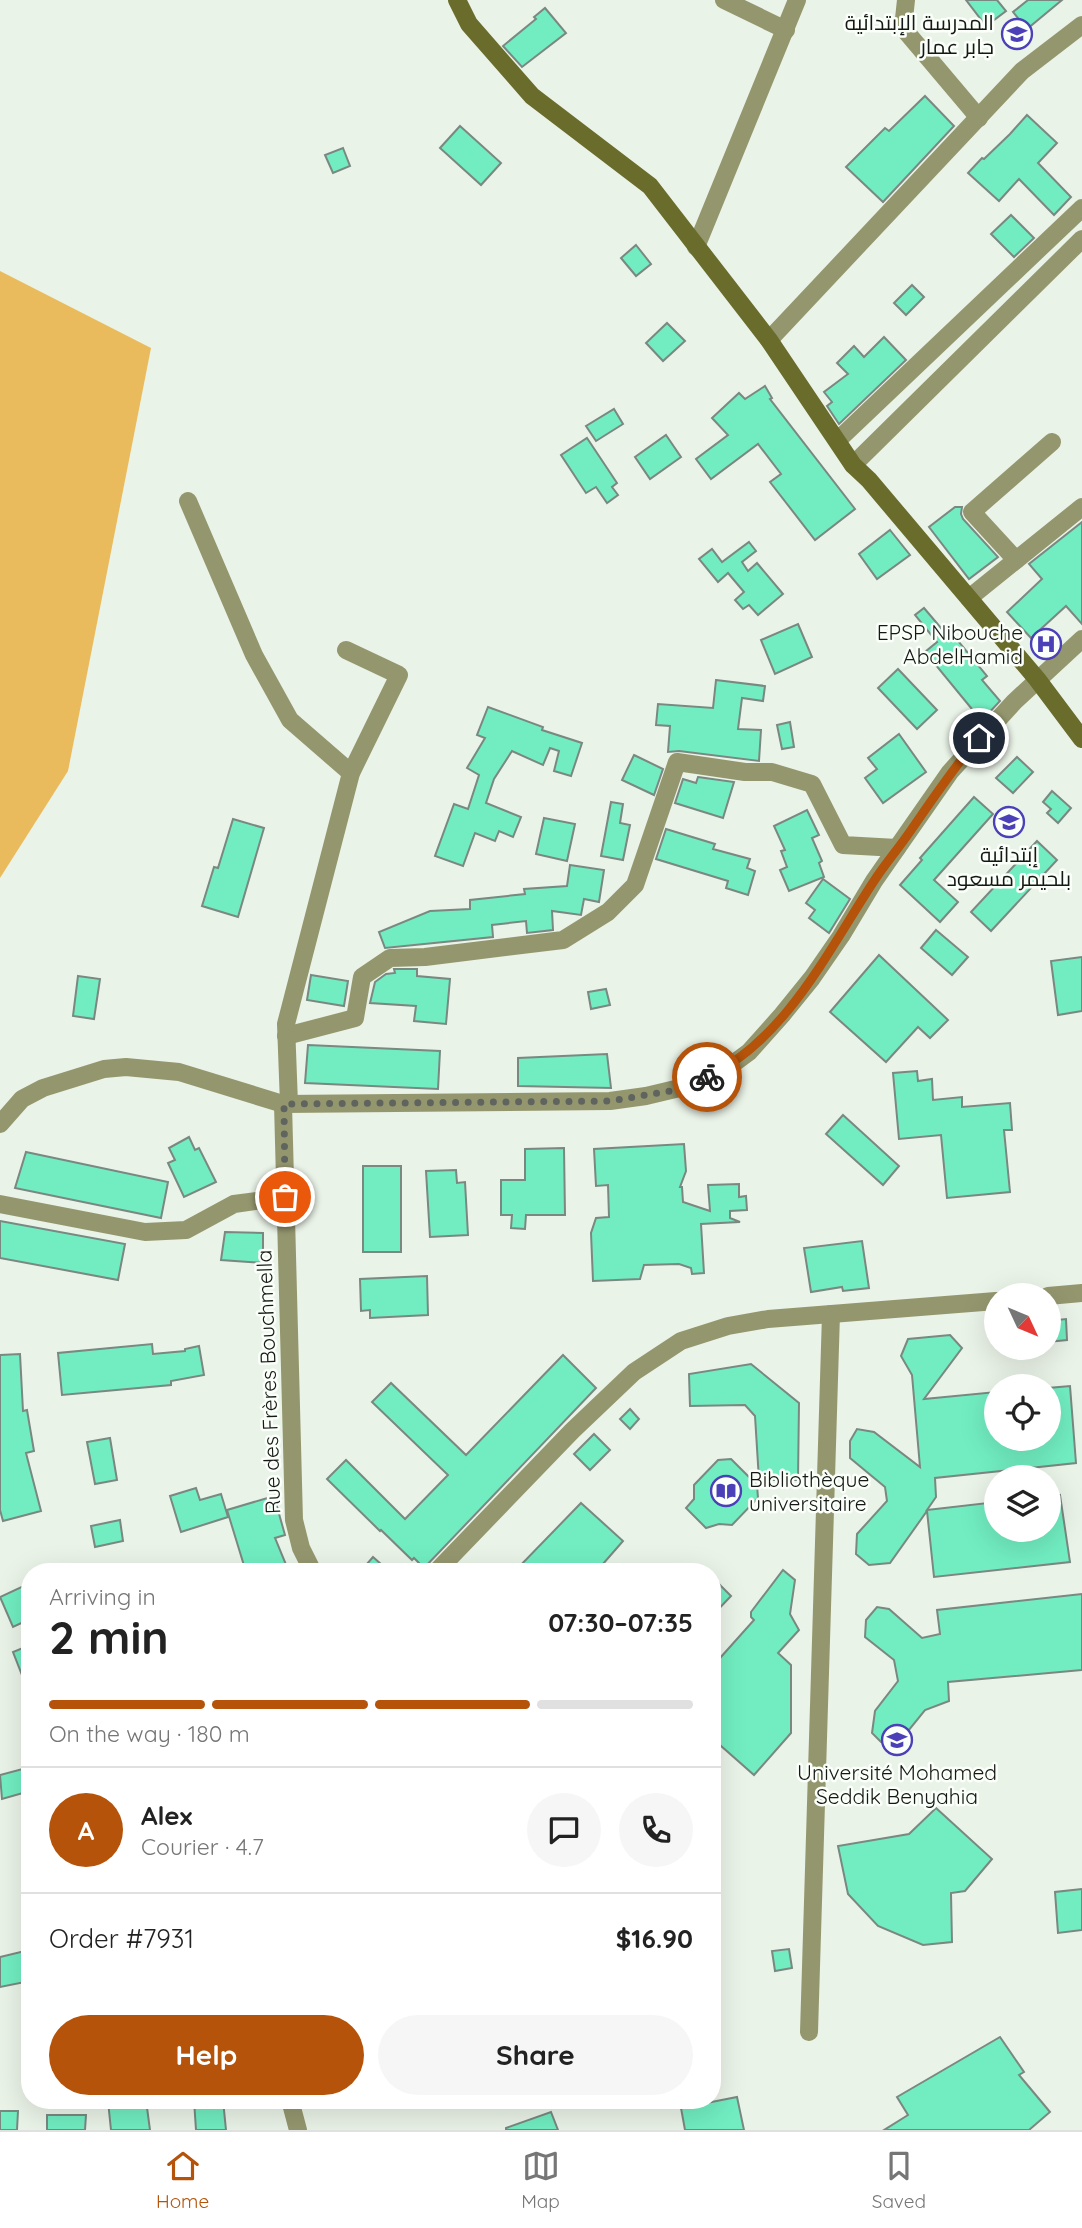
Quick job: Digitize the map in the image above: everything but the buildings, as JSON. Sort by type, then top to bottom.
[{"type":"main road","points":[[457,0],[468,24],[532,96],[650,186],[769,340],[853,464],[1037,679],[1082,739]]},
{"type":"street","points":[[723,0],[786,30]]},
{"type":"street","points":[[696,247],[797,0]]},
{"type":"street","points":[[906,0],[904,28],[979,118]]},
{"type":"street","points":[[769,340],[1022,71],[1082,25]]},
{"type":"street","points":[[838,440],[1082,208]]},
{"type":"street","points":[[853,464],[1082,239]]},
{"type":"street","points":[[1031,257],[1046,274]]},
{"type":"street","points":[[1016,560],[972,512],[1052,442]]},
{"type":"street","points":[[188,501],[254,655],[290,720],[351,773]]},
{"type":"street","points":[[969,598],[1082,507]]},
{"type":"street","points":[[0,1124],[22,1099],[43,1088],[104,1069],[126,1067],[179,1072],[286,1104],[610,1101],[688,1086],[739,1060],[770,1030],[812,978],[957,764],[1037,679],[1082,639]]},
{"type":"street","name":"Rue des Frères Bouchmella","points":[[308,1563],[301,1548],[294,1520],[285,1197],[286,1024],[351,773],[399,675],[346,650]]},
{"type":"street","points":[[286,1036],[355,1018],[362,978],[390,958],[425,957],[563,940],[608,912],[635,885],[677,762],[745,772],[772,772],[812,784],[842,845],[898,848]]},
{"type":"street","points":[[0,1204],[145,1233],[186,1230],[234,1204],[285,1197]]},
{"type":"street","points":[[1061,1296],[1082,1297]]},
{"type":"street","points":[[445,1563],[572,1431],[634,1372],[681,1341],[728,1326],[768,1319],[984,1302]]},
{"type":"street","points":[[809,2032],[831,1314]]},
{"type":"street","points":[[292,2109],[298,2130]]},
{"type":"shaded area","points":[[0,271],[151,348],[68,771],[0,878]]},
{"type":"way so far","points":[[285,1197],[284,1104],[610,1101],[676,1090],[707,1077]]},
{"type":"place","name":"المدرسة الإبتدائية جابر عمار","points":[[1017,34]]},
{"type":"place","name":"EPSP Nibouche AbdelHamid","points":[[1046,644]]},
{"type":"place","name":"إبتدائية بلحيمر مسعود","points":[[1009,822]]},
{"type":"place","name":"Bibliothèque universitaire","points":[[726,1491]]},
{"type":"place","name":"Université Mohamed Seddik Benyahia","points":[[897,1740]]},
{"type":"route","points":[[707,1077],[739,1060],[782,1016],[841,936],[874,881],[932,797],[979,738]]}]
